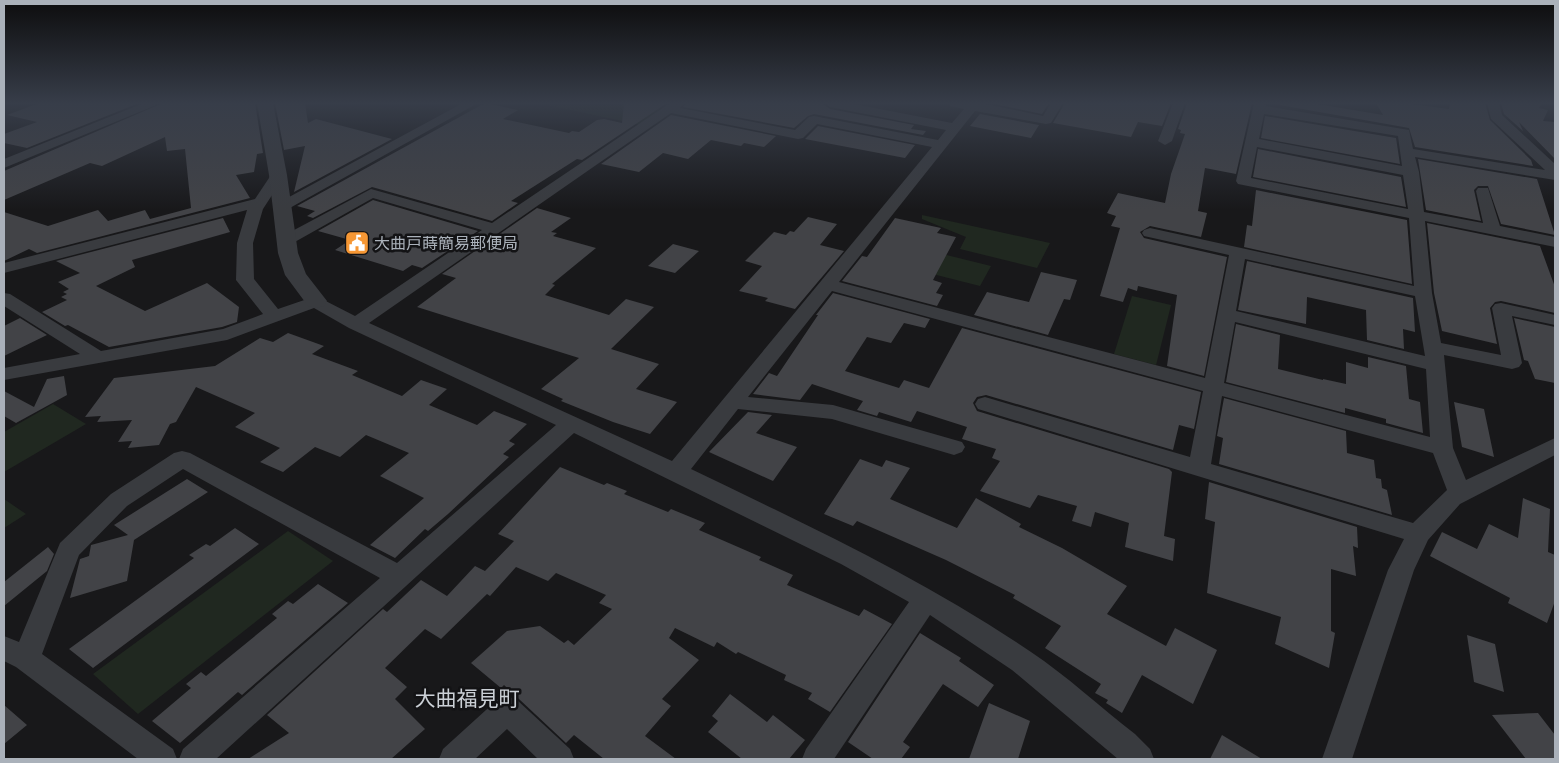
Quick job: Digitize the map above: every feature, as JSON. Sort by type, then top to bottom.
[{"type":"street","points":[[4,164],[67,139]]},
{"type":"street","points":[[271,139],[283,206],[288,253],[296,275],[316,301],[330,311],[356,324],[676,472],[850,557],[926,599],[1022,661],[1124,744],[1139,759]]},
{"type":"street","points":[[283,206],[407,139]]},
{"type":"street","points":[[356,324],[626,139]]},
{"type":"street","points":[[910,139],[943,145]]},
{"type":"street","points":[[676,472],[827,284],[948,139]]},
{"type":"street","points":[[1253,139],[1243,181],[1555,242]]},
{"type":"street","points":[[1405,139],[1412,172],[1417,215],[1423,293],[1434,356],[1442,448],[1460,493]]},
{"type":"street","points":[[1520,139],[1555,172]]},
{"type":"street","points":[[1252,142],[1412,172]]},
{"type":"street","points":[[1408,152],[1555,176]]},
{"type":"street","points":[[275,317],[246,280],[245,244],[255,209],[278,175]]},
{"type":"street","points":[[1483,191],[1493,230]]},
{"type":"street","points":[[287,240],[371,193],[494,229]]},
{"type":"street","points":[[4,268],[259,202]]},
{"type":"street","points":[[1150,233],[1423,293]]},
{"type":"street","points":[[1200,469],[1238,252]]},
{"type":"street","points":[[827,284],[1442,448]]},
{"type":"street","points":[[4,298],[99,358]]},
{"type":"street","points":[[4,374],[227,334],[316,301]]},
{"type":"street","points":[[1226,314],[1434,356],[1512,364],[1501,308],[1555,320]]},
{"type":"street","points":[[732,402],[833,412],[954,447]]},
{"type":"street","points":[[984,404],[1418,534]]},
{"type":"street","points":[[194,759],[570,424]]},
{"type":"street","points":[[1337,759],[1401,570],[1418,534],[1452,498],[1490,476],[1555,446]]},
{"type":"street","points":[[162,759],[15,653],[70,550],[119,500],[182,460],[398,576]]},
{"type":"street","points":[[817,759],[926,599]]},
{"type":"street","points":[[454,759],[507,710],[559,759]]},
{"type":"shaded area","points":[[922,215],[1050,243],[1037,268],[960,249],[966,237],[922,219]]},
{"type":"shaded area","points":[[902,244],[991,266],[980,286],[889,263]]},
{"type":"shaded area","points":[[1132,296],[1171,305],[1156,365],[1114,354]]},
{"type":"shaded area","points":[[53,404],[86,424],[4,472],[4,432]]},
{"type":"shaded area","points":[[4,499],[26,514],[4,528]]},
{"type":"shaded area","points":[[288,531],[333,561],[138,714],[93,674]]},
{"type":"building","points":[[4,139],[50,139],[27,148],[4,143]]},
{"type":"building","points":[[80,139],[162,139],[102,166],[90,163],[4,200],[4,171]]},
{"type":"building","points":[[165,139],[261,139],[263,153],[257,154],[254,172],[236,175],[250,198],[37,253],[29,249],[4,261],[4,212],[48,226],[98,210],[108,221],[145,210],[150,219],[191,208],[185,149],[167,151]]},
{"type":"building","points":[[282,139],[392,139],[294,192],[305,146],[284,150]]},
{"type":"building","points":[[420,139],[614,139],[582,160],[577,159],[511,201],[518,203],[492,221],[372,187],[313,218],[307,216],[315,211],[297,206]]},
{"type":"building","points":[[637,139],[773,139],[764,147],[744,143],[741,146],[711,140],[688,159],[663,153],[639,172],[601,164]]},
{"type":"building","points":[[805,139],[882,139],[915,145],[905,158]]},
{"type":"building","points":[[1183,139],[1244,139],[1236,174],[1205,168],[1198,211],[1207,213],[1201,237],[1150,226],[1140,232],[1144,238],[1227,257],[1204,376],[1167,366],[1177,295],[1138,286],[1137,291],[1128,288],[1123,302],[1100,296],[1120,228],[1111,226],[1116,216],[1107,213],[1118,193],[1165,203],[1171,174]]},
{"type":"building","points":[[1264,139],[1396,139],[1400,164]]},
{"type":"building","points":[[1412,139],[1509,139],[1531,160],[1533,166],[1415,147]]},
{"type":"building","points":[[1535,139],[1555,139],[1555,159]]},
{"type":"building","points":[[1258,149],[1401,177],[1406,207],[1253,177]]},
{"type":"building","points":[[1418,159],[1537,179],[1555,235],[1501,224],[1488,186],[1478,186],[1474,190],[1481,221],[1426,210]]},
{"type":"building","points":[[1256,190],[1407,220],[1412,284],[1244,247],[1247,225],[1252,226]]},
{"type":"building","points":[[373,200],[478,231],[422,268],[412,265],[403,271],[335,250],[350,240],[318,231]]},
{"type":"building","points":[[537,208],[571,218],[551,232],[557,233],[553,236],[596,248],[552,284],[555,285],[545,295],[609,315],[626,299],[654,307],[611,349],[659,364],[636,389],[677,402],[650,434],[613,422],[561,401],[563,399],[541,389],[579,358],[417,307],[456,278],[442,274]]},
{"type":"building","points":[[808,217],[837,224],[820,245],[844,251],[795,309],[765,301],[768,298],[739,291],[762,266],[745,261],[774,232],[786,235],[790,231],[794,232]]},
{"type":"building","points":[[223,218],[230,232],[132,260],[135,267],[96,286],[145,311],[207,283],[239,307],[237,322],[222,327],[109,347],[68,325],[65,326],[42,312],[67,300],[61,297],[67,294],[63,292],[69,289],[58,282],[80,273],[56,261]]},
{"type":"building","points":[[895,218],[941,228],[937,233],[956,237],[933,280],[942,283],[936,293],[943,295],[937,306],[842,281],[862,256],[867,257]]},
{"type":"building","points":[[1427,223],[1540,246],[1555,287],[1555,313],[1501,301],[1495,302],[1490,308],[1497,344],[1442,331],[1434,293]]},
{"type":"building","points":[[673,244],[699,251],[675,273],[648,266]]},
{"type":"building","points":[[1247,261],[1413,298],[1415,332],[1403,329],[1404,349],[1367,340],[1366,310],[1307,297],[1306,324],[1238,310]]},
{"type":"building","points":[[1041,272],[1077,280],[1070,300],[1064,299],[1048,335],[974,315],[987,292],[1029,302]]},
{"type":"building","points":[[833,293],[930,319],[925,328],[904,323],[891,343],[867,337],[845,371],[899,388],[904,380],[929,388],[962,328],[1201,392],[1194,429],[1179,425],[1173,450],[986,395],[977,397],[973,403],[977,411],[1169,469],[1172,472],[1164,536],[1175,539],[1173,561],[1125,547],[1129,523],[1095,512],[1091,527],[1072,521],[1077,506],[1038,495],[1030,508],[980,491],[1000,461],[992,458],[996,449],[962,439],[967,427],[917,411],[911,422],[879,412],[877,416],[857,410],[863,401],[812,384],[800,400],[753,394],[769,373],[777,376],[818,315],[816,315]]},
{"type":"building","points":[[20,318],[47,335],[4,356],[4,326]]},
{"type":"building","points":[[1514,318],[1555,327],[1555,383],[1535,379],[1528,361],[1524,360]]},
{"type":"building","points":[[1236,324],[1280,335],[1278,369],[1346,384],[1346,362],[1368,368],[1368,357],[1406,366],[1409,399],[1420,402],[1423,433],[1386,423],[1386,419],[1345,408],[1345,413],[1226,382]]},
{"type":"building","points":[[288,333],[324,346],[312,354],[358,371],[352,375],[402,396],[421,380],[447,389],[429,405],[477,425],[494,411],[527,424],[509,441],[515,444],[503,454],[509,457],[448,514],[428,531],[425,529],[395,558],[370,545],[424,498],[380,476],[409,453],[366,435],[340,457],[315,447],[283,472],[260,462],[280,448],[235,427],[255,413],[196,387],[176,422],[170,424],[159,445],[128,448],[132,441],[118,442],[132,420],[97,422],[101,416],[85,417],[114,378],[215,366],[260,338],[273,342]]},
{"type":"building","points":[[64,376],[67,395],[16,423],[4,416],[4,391],[34,407],[47,379]]},
{"type":"building","points":[[1224,398],[1346,431],[1347,453],[1374,460],[1376,478],[1381,479],[1382,488],[1387,490],[1392,515],[1219,464],[1223,438],[1217,436]]},
{"type":"building","points":[[1454,402],[1484,409],[1494,457],[1462,447]]},
{"type":"building","points":[[748,412],[772,415],[756,433],[797,447],[773,481],[709,452]]},
{"type":"building","points":[[860,459],[882,467],[886,460],[910,468],[890,499],[957,528],[976,498],[1021,524],[1019,527],[1062,548],[1127,586],[1107,614],[1166,646],[1175,628],[1217,650],[1193,704],[1142,675],[1122,713],[1106,703],[1108,700],[1095,693],[1101,684],[1045,648],[1061,626],[1013,598],[1015,595],[946,560],[857,521],[853,526],[824,514]]},
{"type":"building","points":[[560,467],[604,485],[607,483],[627,491],[624,494],[668,512],[671,509],[705,523],[699,530],[761,557],[759,560],[793,575],[787,585],[859,616],[864,609],[892,624],[830,712],[808,699],[812,693],[784,680],[786,675],[738,652],[736,654],[717,642],[714,647],[675,628],[669,638],[699,660],[662,699],[671,706],[645,736],[676,759],[604,759],[574,735],[566,743],[504,685],[501,688],[471,663],[507,631],[540,626],[564,643],[568,640],[574,645],[612,609],[599,603],[606,595],[556,573],[548,581],[516,567],[490,596],[487,594],[441,639],[425,629],[385,668],[407,687],[395,699],[425,729],[391,759],[248,759],[289,733],[267,715],[383,609],[387,612],[421,580],[447,596],[475,566],[485,571],[514,541],[498,534]]},
{"type":"building","points":[[187,479],[208,492],[134,540],[127,581],[70,598],[80,559],[89,556],[91,545],[128,535],[114,525]]},
{"type":"building","points":[[1209,482],[1357,527],[1358,548],[1353,546],[1356,576],[1331,569],[1331,631],[1335,633],[1329,668],[1275,644],[1281,617],[1207,593],[1215,522],[1205,519]]},
{"type":"building","points":[[1523,498],[1550,509],[1548,552],[1555,555],[1555,601],[1547,623],[1508,603],[1510,598],[1430,556],[1442,532],[1477,549],[1489,524],[1518,538]]},
{"type":"building","points":[[235,528],[259,544],[93,668],[69,649],[194,558],[189,555],[206,544],[210,546]]},
{"type":"building","points":[[48,547],[54,554],[47,571],[4,606],[4,582]]},
{"type":"building","points":[[318,584],[348,603],[242,695],[238,692],[180,743],[152,721],[191,688],[186,684],[201,672],[206,676],[277,618],[272,614],[288,601],[293,604]]},
{"type":"building","points":[[920,633],[961,658],[959,661],[994,685],[978,707],[943,684],[903,742],[910,747],[901,759],[873,759],[848,742]]},
{"type":"building","points":[[1467,635],[1495,644],[1504,692],[1474,682]]},
{"type":"building","points":[[730,694],[767,722],[773,715],[805,740],[789,759],[742,759],[708,732],[718,721],[712,716]]},
{"type":"building","points":[[989,703],[1030,721],[1018,759],[969,759]]},
{"type":"building","points":[[4,705],[27,725],[4,744]]},
{"type":"building","points":[[1538,713],[1555,735],[1555,759],[1526,759],[1492,715]]},
{"type":"building","points":[[1222,735],[1262,759],[1210,759]]},
{"type":"place","name":"大曲戸蒔簡易郵便局","points":[[357,243]]},
{"type":"district","name":"大曲福見町","points":[[467,699]]}]
